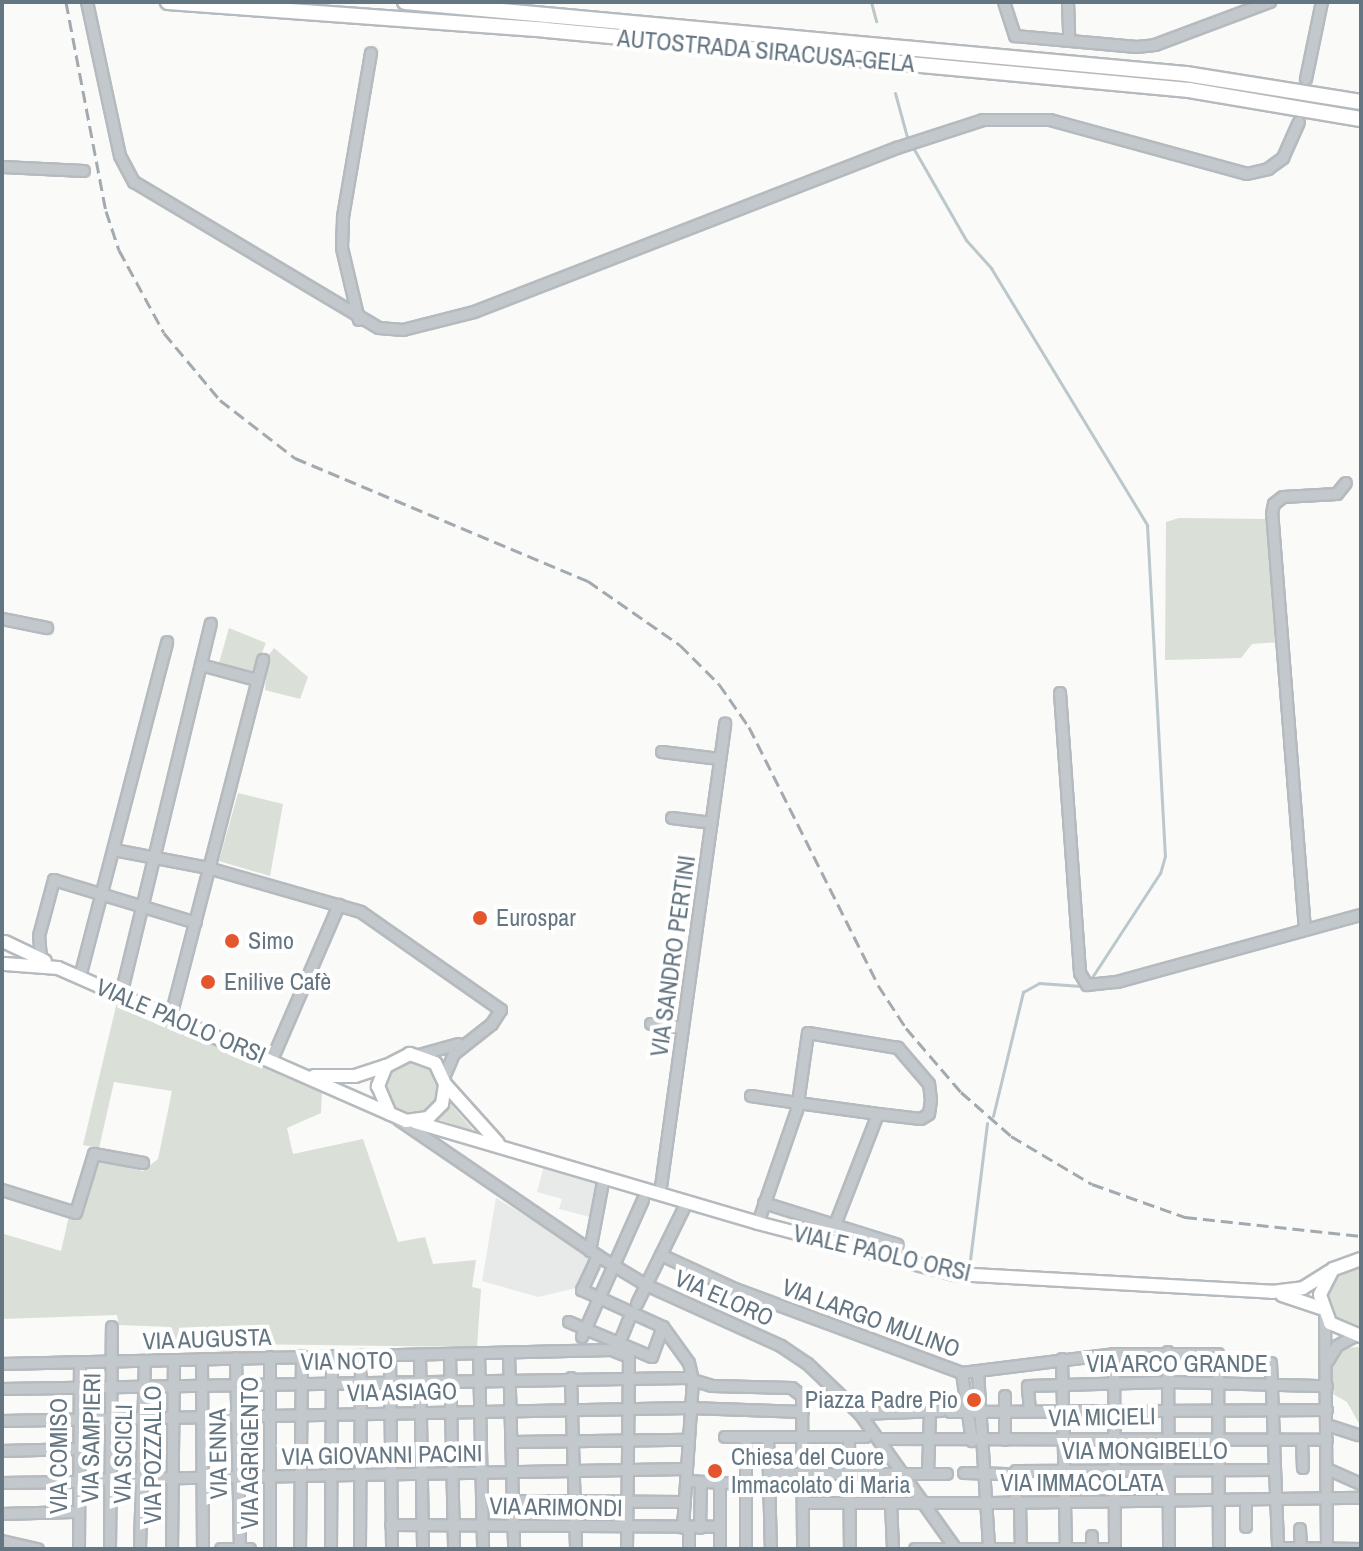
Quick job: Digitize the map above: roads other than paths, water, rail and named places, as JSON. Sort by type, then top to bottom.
[{"type":"highway","name":"AUTOSTRADA SIRACUSA-GELA","points":[[168,2],[546,30],[1189,90],[1284,102],[1361,119]]},
{"type":"highway","name":"AUTOSTRADA SIRACUSA-GELA","points":[[405,2],[1186,74],[1361,102]]},
{"type":"main road","points":[[4,942],[58,968]]},
{"type":"main road","points":[[4,942],[12,950],[5,964],[58,968]]},
{"type":"main road","name":"VIALE PAOLO ORSI","points":[[58,968],[394,1116]]},
{"type":"main road","points":[[304,1074],[335,1078],[386,1066],[401,1056],[419,1055],[435,1063],[482,1131],[503,1148]]},
{"type":"main road","points":[[386,1066],[378,1086],[394,1116],[423,1122],[442,1104],[445,1081]]},
{"type":"main road","name":"VIALE PAOLO ORSI","points":[[423,1122],[604,1177],[651,1197],[687,1202],[955,1274],[1272,1292]]},
{"type":"main road","points":[[1272,1292],[1303,1288],[1346,1261],[1361,1259]]},
{"type":"main road","points":[[1323,1312],[1321,1289],[1329,1272]]},
{"type":"main road","points":[[1272,1292],[1323,1312],[1337,1330],[1358,1336]]},
{"type":"street","points":[[87,2],[120,156],[134,182],[359,320],[403,330],[474,312],[909,144],[983,120],[1026,116],[1232,171],[1257,173],[1289,150],[1299,122]]},
{"type":"street","points":[[1004,2],[1015,36],[1155,45],[1270,2]]},
{"type":"street","points":[[1068,2],[1069,39]]},
{"type":"street","points":[[1306,2],[1320,6],[1306,79]]},
{"type":"street","points":[[359,320],[342,248],[343,217],[371,53]]},
{"type":"street","points":[[2,167],[84,171]]},
{"type":"street","points":[[1305,930],[1272,514],[1274,504],[1283,497],[1337,494],[1346,483]]},
{"type":"street","points":[[2,619],[47,628]]},
{"type":"street","points":[[121,995],[211,624]]},
{"type":"street","points":[[80,977],[167,642]]},
{"type":"street","points":[[171,1016],[263,660]]},
{"type":"street","points":[[201,665],[257,680]]},
{"type":"street","points":[[1060,693],[1080,978],[1087,985],[1117,982],[1361,915]]},
{"type":"street","name":"VIA SANDRO PERTINI","points":[[584,1333],[651,1197],[683,1028],[725,723]]},
{"type":"street","points":[[662,752],[720,759]]},
{"type":"street","points":[[672,818],[712,823]]},
{"type":"street","points":[[114,850],[208,868],[361,912],[501,1010],[492,1024],[454,1054],[445,1081]]},
{"type":"street","points":[[41,958],[39,936],[54,880],[196,923]]},
{"type":"street","points":[[272,1060],[339,905]]},
{"type":"street","points":[[24,950],[39,936]]},
{"type":"street","points":[[651,1024],[683,1028]]},
{"type":"street","points":[[751,1096],[798,1103],[878,1114],[921,1119],[929,1114],[929,1084],[898,1048],[808,1033],[798,1103],[758,1223]]},
{"type":"street","points":[[419,1055],[472,1038]]},
{"type":"street","points":[[835,1225],[878,1114]]},
{"type":"street","name":"VIA ELORO","points":[[394,1116],[424,1140],[594,1254],[646,1285],[781,1346],[832,1384],[860,1414],[872,1438],[902,1472],[956,1549]]},
{"type":"street","points":[[423,1122],[424,1140]]},
{"type":"street","points":[[2,1190],[76,1213],[94,1154],[143,1163]]},
{"type":"street","points":[[604,1177],[594,1254],[582,1290],[599,1300],[634,1309],[663,1327],[689,1363],[693,1381],[685,1502],[690,1528]]},
{"type":"street","points":[[619,1344],[687,1202]]},
{"type":"street","points":[[764,1203],[898,1245]]},
{"type":"street","name":"VIA LARGO MULINO","points":[[661,1255],[735,1289],[962,1373],[1062,1359],[1168,1352],[1218,1354],[1217,1382]]},
{"type":"street","points":[[1323,1312],[1327,1363],[1327,1549]]},
{"type":"street","points":[[569,1322],[584,1333],[652,1357],[663,1327]]},
{"type":"street","name":"VIA SAMPIERI","points":[[110,1549],[112,1327]]},
{"type":"street","points":[[1327,1363],[1337,1346],[1358,1336]]},
{"type":"street","name":"VIA AUGUSTA","points":[[2,1364],[612,1350],[629,1357],[630,1379]]},
{"type":"street","points":[[1168,1352],[1169,1549]]},
{"type":"street","points":[[479,1353],[483,1549]]},
{"type":"street","points":[[509,1353],[514,1549]]},
{"type":"street","points":[[915,1549],[1115,1549],[1114,1354]]},
{"type":"street","points":[[360,1549],[361,1355]]},
{"type":"street","points":[[390,1355],[392,1549]]},
{"type":"street","points":[[420,1355],[423,1549]]},
{"type":"street","points":[[450,1355],[454,1549]]},
{"type":"street","points":[[300,1549],[302,1356]]},
{"type":"street","points":[[331,1549],[332,1356]]},
{"type":"street","name":"VIA AGRIGENTO","points":[[270,1357],[270,1549]]},
{"type":"street","name":"VIA ENNA","points":[[236,1358],[240,1549]]},
{"type":"street","points":[[202,1359],[203,1549]]},
{"type":"street","points":[[1062,1359],[1066,1549]]},
{"type":"street","name":"VIA SCICLI","points":[[140,1549],[145,1361]]},
{"type":"street","name":"VIA POZZALLO","points":[[172,1549],[174,1361]]},
{"type":"street","name":"VIA COMISO","points":[[79,1549],[80,1362]]},
{"type":"street","points":[[1271,1363],[1278,1548],[1361,1549]]},
{"type":"street","points":[[977,1441],[982,1412],[978,1372]]},
{"type":"street","points":[[962,1373],[968,1411],[985,1473],[989,1549]]},
{"type":"street","points":[[571,1378],[576,1549]]},
{"type":"street","points":[[627,1549],[630,1379]]},
{"type":"street","name":"VIA NOTO","points":[[2,1389],[391,1380],[630,1379],[693,1381],[746,1389],[792,1388],[802,1396],[803,1412]]},
{"type":"street","name":"VIA ARCO GRANDE","points":[[1030,1411],[1028,1386],[1169,1382],[1327,1386]]},
{"type":"street","points":[[1217,1382],[1219,1548]]},
{"type":"street","points":[[1005,1396],[1005,1440]]},
{"type":"street","name":"VIA ASIAGO","points":[[2,1421],[690,1408],[803,1412]]},
{"type":"street","points":[[860,1414],[1327,1410]]},
{"type":"street","points":[[803,1412],[803,1549]]},
{"type":"street","points":[[928,1473],[929,1440],[940,1412]]},
{"type":"street","points":[[1327,1425],[1358,1435]]},
{"type":"street","name":"VIA MICIELI","points":[[725,1437],[977,1441],[1170,1436],[1327,1440]]},
{"type":"street","points":[[849,1437],[850,1549]]},
{"type":"street","points":[[768,1438],[771,1549]]},
{"type":"street","points":[[746,1439],[746,1549]]},
{"type":"street","points":[[513,1442],[689,1440]]},
{"type":"street","points":[[1302,1440],[1303,1468]]},
{"type":"street","points":[[2,1451],[78,1449]]},
{"type":"street","points":[[1327,1469],[1361,1484]]},
{"type":"street","name":"VIA MONGIBELLO","points":[[964,1473],[1275,1470]]},
{"type":"street","name":"VIA GIOVANNI PACINI","points":[[2,1483],[628,1471],[686,1475],[701,1482],[745,1484]]},
{"type":"street","points":[[769,1474],[947,1474]]},
{"type":"street","points":[[1013,1474],[1021,1549]]},
{"type":"street","points":[[689,1549],[690,1528],[701,1482]]},
{"type":"street","points":[[720,1483],[720,1549]]},
{"type":"street","name":"VIA IMMACOLATA","points":[[803,1503],[1018,1503],[1043,1509],[1065,1503],[1218,1503],[1361,1498]]},
{"type":"street","points":[[513,1501],[685,1502]]},
{"type":"street","points":[[1246,1502],[1246,1527]]},
{"type":"street","points":[[891,1503],[893,1549]]},
{"type":"street","points":[[2,1514],[73,1512]]},
{"type":"street","name":"VIA ARIMONDI","points":[[391,1525],[720,1527]]},
{"type":"street","points":[[1300,1529],[1301,1549]]},
{"type":"street","points":[[1092,1536],[1092,1549]]},
{"type":"street","points":[[6,1546],[38,1549]]},
{"type":"street","points":[[221,1549],[250,1549]]},
{"type":"waterway","points":[[871,2],[876,21]]},
{"type":"waterway","points":[[895,93],[907,137],[966,240],[991,268],[1147,525],[1165,856],[1160,873],[1091,979]]},
{"type":"waterway","points":[[993,1116],[1023,992],[1039,983],[1081,986]]},
{"type":"waterway","points":[[970,1260],[987,1123]]},
{"type":"railway","points":[[66,2],[106,211],[119,250],[164,333],[220,400],[295,458],[588,581],[680,645],[719,684],[749,727],[878,985],[906,1028],[961,1092],[1011,1136],[1092,1184],[1185,1217],[1361,1236]]},
{"type":"place","name":"Eurospar","points":[[480,918]]},
{"type":"place","name":"Simo","points":[[232,941]]},
{"type":"place","name":"Enilive Cafè","points":[[208,982]]},
{"type":"place","name":"Piazza Padre Pio","points":[[974,1400]]},
{"type":"place","name":"Chiesa del Cuore Immacolato di Maria","points":[[715,1471]]}]
